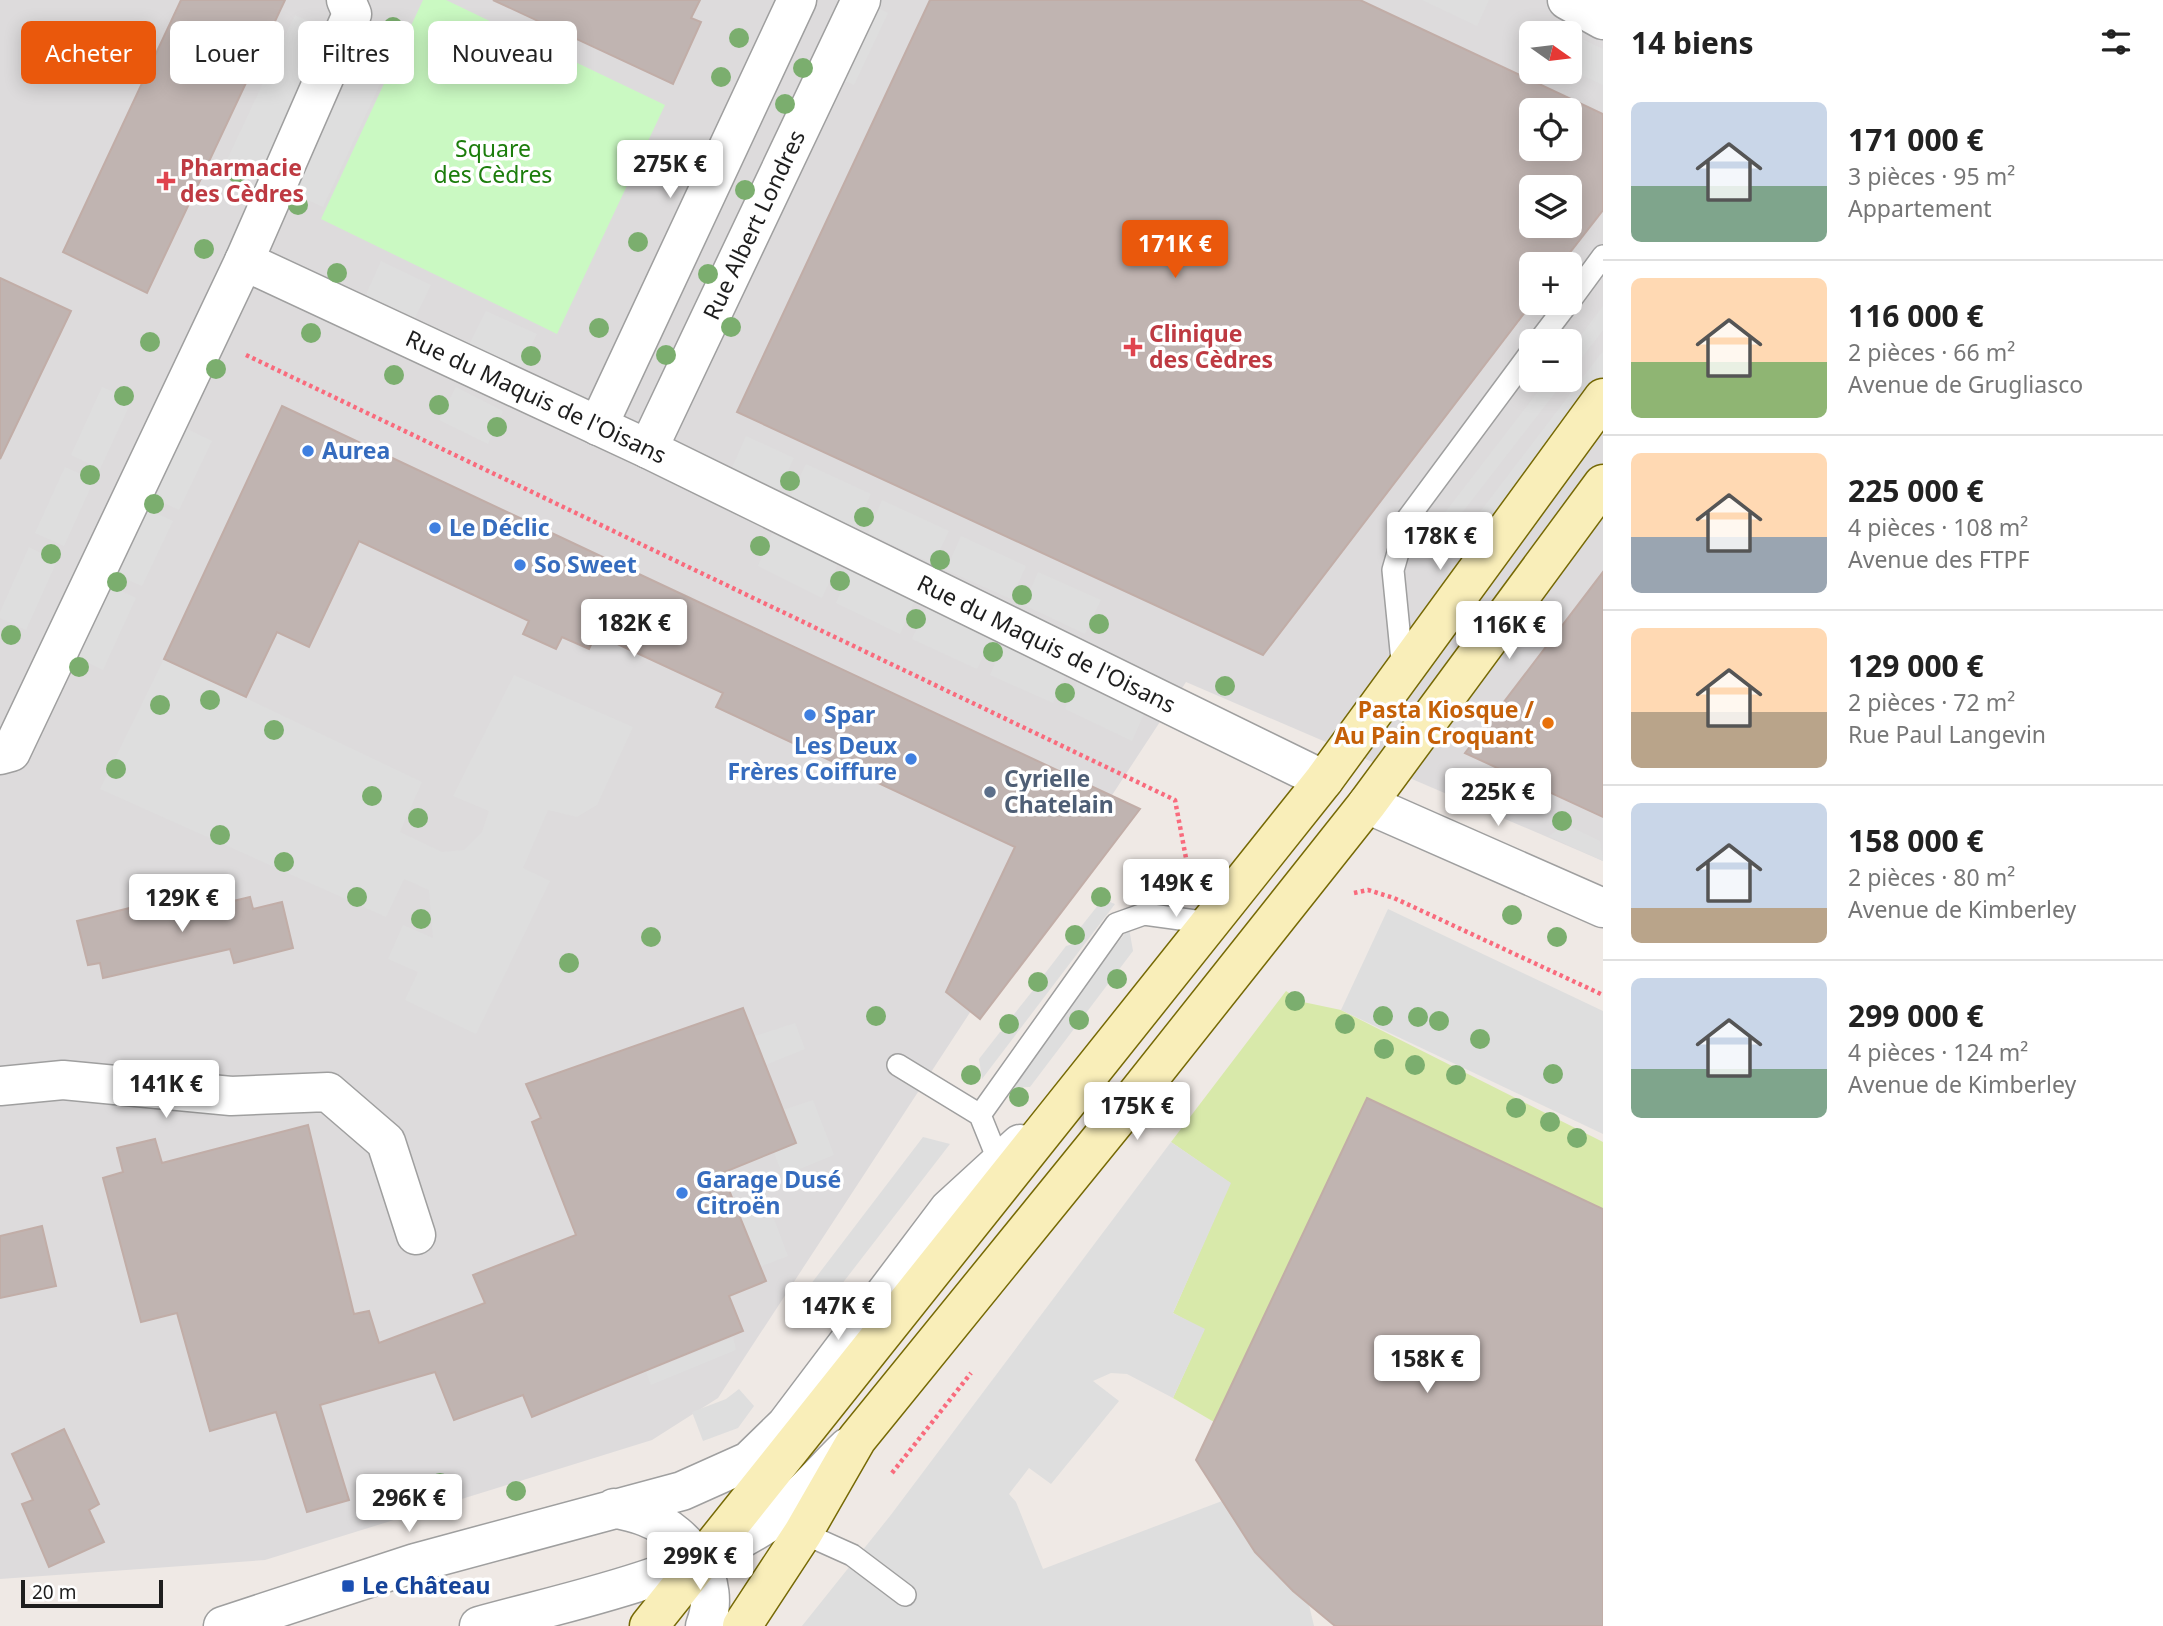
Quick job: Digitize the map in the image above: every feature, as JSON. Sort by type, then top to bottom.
[{"type":"main road","points":[[649,1626],[1324,780],[1603,398]]},
{"type":"main road","points":[[742,1626],[803,1533],[857,1439],[1121,1114],[1367,804],[1603,484]]},
{"type":"main road","points":[[1324,780],[1367,804]]},
{"type":"street","points":[[0,755],[10,752],[244,261],[352,14],[346,0]]},
{"type":"street","points":[[598,426],[797,0]]},
{"type":"street","name":"Rue Albert Londres","points":[[648,449],[862,0]]},
{"type":"street","points":[[1567,0],[1603,20]]},
{"type":"street","name":"Rue du Maquis de l'Oisans","points":[[244,261],[648,449],[1324,780]]},
{"type":"street","points":[[1367,804],[1603,908]]},
{"type":"street","points":[[0,1086],[63,1080],[231,1096],[328,1092],[386,1142],[416,1235]]},
{"type":"street","points":[[223,1626],[415,1563],[682,1491],[749,1461],[786,1425],[949,1209],[1075,1095]]},
{"type":"street","points":[[479,1626],[605,1593],[700,1560],[768,1523],[857,1439]]},
{"type":"street","points":[[614,1508],[648,1518],[700,1560],[709,1581],[712,1608],[705,1626]]},
{"type":"lane","points":[[1582,284],[1603,256]]},
{"type":"lane","points":[[1548,329],[1559,315]]},
{"type":"lane","points":[[1403,674],[1393,570],[1408,517],[1519,368]]},
{"type":"lane","points":[[980,1115],[1116,924],[1143,914],[1210,923]]},
{"type":"lane","points":[[898,1065],[980,1115],[999,1162]]},
{"type":"lane","points":[[803,1533],[852,1555],[905,1595]]},
{"type":"path","points":[[208,337],[1174,800],[1189,874]]},
{"type":"path","points":[[1345,896],[1368,890],[1395,898],[1603,995]]},
{"type":"shaded area","points":[[0,0],[1603,0],[1603,861],[1186,682],[718,1398],[652,1440],[265,1560],[0,1579]]},
{"type":"shaded area","points":[[1422,0],[1489,0],[1477,26]]},
{"type":"shaded area","points":[[872,5],[888,13],[854,85],[838,78]]},
{"type":"shaded area","points":[[295,15],[308,21],[298,21],[298,84],[301,84],[259,178],[226,162],[263,84],[284,84],[284,38]]},
{"type":"shaded area","points":[[1582,39],[1603,49],[1603,85],[1582,75]]},
{"type":"shaded area","points":[[345,84],[380,84],[323,207],[294,194]]},
{"type":"shaded area","points":[[381,261],[431,285],[413,322],[364,299]]},
{"type":"shaded area","points":[[1603,306],[1603,330],[1582,357],[1582,334]]},
{"type":"shaded area","points":[[486,311],[537,334],[519,371],[468,347]]},
{"type":"shaded area","points":[[1603,351],[1603,378],[1463,559],[1451,550],[1572,392],[1582,392],[1582,378]]},
{"type":"shaded area","points":[[102,387],[132,400],[100,469],[71,455]]},
{"type":"shaded area","points":[[456,387],[503,411],[488,444],[439,420]]},
{"type":"shaded area","points":[[1538,392],[1556,392],[1440,541],[1430,532]]},
{"type":"shaded area","points":[[181,426],[212,441],[179,510],[149,496]]},
{"type":"shaded area","points":[[746,436],[794,458],[778,491],[731,470]]},
{"type":"shaded area","points":[[806,464],[871,494],[855,528],[790,497]]},
{"type":"shaded area","points":[[65,467],[94,480],[64,546],[35,533]]},
{"type":"shaded area","points":[[882,500],[949,531],[933,564],[868,533]]},
{"type":"shaded area","points":[[143,507],[173,521],[142,586],[112,573]]},
{"type":"shaded area","points":[[772,533],[838,564],[822,598],[758,566]]},
{"type":"shaded area","points":[[961,536],[1026,566],[1011,599],[946,570]]},
{"type":"shaded area","points":[[29,547],[57,561],[26,630],[0,618],[0,612]]},
{"type":"shaded area","points":[[850,570],[915,600],[900,634],[836,603]]},
{"type":"shaded area","points":[[1038,572],[1101,600],[1085,634],[1024,605]]},
{"type":"shaded area","points":[[107,584],[136,598],[103,670],[75,656]]},
{"type":"shaded area","points":[[927,606],[993,636],[977,669],[912,639]]},
{"type":"shaded area","points":[[1004,642],[1068,670],[1053,703],[990,675]]},
{"type":"shaded area","points":[[164,659],[422,782],[400,832],[442,852],[464,850],[482,832],[489,811],[453,796],[514,675],[633,727],[597,805],[577,817],[548,810],[523,868],[550,881],[476,1034],[405,1000],[418,972],[388,959],[403,925],[433,938],[429,890],[404,879],[386,917],[100,789]]},
{"type":"shaded area","points":[[1080,676],[1147,707],[1132,741],[1065,709]]},
{"type":"shaded area","points":[[1567,825],[1600,841],[1603,861],[1548,836]]},
{"type":"shaded area","points":[[1099,904],[1115,904],[982,1079],[979,1059],[1000,1032],[1011,1029],[1011,1018],[1034,989],[1044,987],[1043,976],[1066,946],[1077,943],[1076,933]]},
{"type":"shaded area","points":[[1388,909],[1603,1011],[1603,1134],[1341,1010]]},
{"type":"shaded area","points":[[1129,928],[1133,951],[1030,1087],[1007,1088]]},
{"type":"shaded area","points":[[795,1023],[805,1049],[763,1066],[752,1037]]},
{"type":"shaded area","points":[[813,1100],[834,1155],[783,1176],[773,1150],[797,1141],[783,1110]]},
{"type":"shaded area","points":[[923,1137],[950,1144],[811,1324],[785,1318]]},
{"type":"shaded area","points":[[1171,1142],[1231,1183],[1173,1313],[1205,1329],[1173,1398],[1127,1374],[1111,1373],[1093,1381],[1119,1401],[1051,1484],[1029,1468],[1009,1494],[1016,1502],[1043,1569],[1222,1501],[1293,1591],[1309,1605],[1314,1626],[802,1626],[890,1516]]},
{"type":"shaded area","points":[[763,1190],[788,1256],[757,1268],[731,1204]]},
{"type":"shaded area","points":[[733,1337],[736,1350],[651,1385],[646,1372]]},
{"type":"shaded area","points":[[739,1389],[754,1406],[738,1428],[703,1441],[692,1412],[726,1399]]},
{"type":"green space","name":"Square des Cèdres","points":[[423,0],[446,0],[490,21],[428,21],[428,84],[577,84],[577,63],[665,105],[557,334],[321,219],[384,84],[414,84],[413,21]]},
{"type":"green space","points":[[1286,991],[1303,1002],[1341,1010],[1603,1142],[1603,1209],[1367,1098],[1214,1422],[1173,1398],[1204,1330],[1173,1313],[1230,1183],[1171,1142]]},
{"type":"building","points":[[181,0],[285,0],[275,21],[171,21]]},
{"type":"building","points":[[493,0],[700,0],[691,18],[701,22],[673,84],[577,39],[577,21],[538,21]]},
{"type":"building","name":"Clinique des Cèdres","points":[[930,0],[1360,0],[1519,75],[1519,84],[1539,84],[1569,98],[1519,98],[1519,161],[1582,161],[1582,104],[1603,114],[1603,210],[1582,237],[1582,175],[1519,175],[1519,238],[1581,238],[1570,252],[1519,252],[1519,315],[1523,315],[1263,655],[737,412]]},
{"type":"building","points":[[170,23],[170,84],[245,84],[147,293],[63,252],[142,84],[156,84],[156,53]]},
{"type":"building","points":[[0,278],[71,311],[0,459]]},
{"type":"building","points":[[282,406],[1140,809],[980,1019],[946,992],[1015,847],[716,707],[723,693],[596,634],[589,649],[562,637],[556,649],[523,634],[529,621],[359,541],[309,647],[277,632],[246,697],[164,659]]},
{"type":"building","points":[[1603,572],[1603,817],[1465,753]]},
{"type":"building","points":[[250,897],[253,909],[282,902],[293,948],[234,963],[230,949],[103,978],[100,963],[88,965],[77,921],[166,899],[168,904],[186,900],[188,912]]},
{"type":"building","points":[[743,1008],[796,1143],[722,1173],[766,1281],[729,1296],[743,1331],[532,1417],[523,1395],[454,1420],[435,1372],[320,1405],[349,1500],[307,1512],[276,1412],[210,1431],[177,1313],[141,1322],[103,1178],[123,1172],[117,1148],[155,1139],[162,1163],[308,1125],[354,1314],[369,1311],[379,1343],[485,1303],[473,1275],[576,1235],[532,1122],[541,1118],[526,1084]]},
{"type":"building","points":[[1367,1098],[1603,1209],[1603,1626],[1335,1626],[1293,1591],[1255,1552],[1196,1460]]},
{"type":"building","points":[[42,1226],[56,1286],[0,1298],[0,1236]]},
{"type":"building","points":[[64,1429],[99,1504],[89,1510],[104,1542],[49,1567],[22,1504],[33,1500],[12,1454]]},
{"type":"place","name":"Pharmacie des Cèdres","points":[[166,181]]},
{"type":"place","name":"Clinique des Cèdres","points":[[1133,347]]},
{"type":"place","name":"Aurea","points":[[308,451]]},
{"type":"place","name":"Le Déclic","points":[[435,528]]},
{"type":"place","name":"So Sweet","points":[[520,565]]},
{"type":"place","name":"Spar","points":[[810,715]]},
{"type":"place","name":"Pasta Kiosque / Au Pain Croquant","points":[[1548,723]]},
{"type":"place","name":"Les Deux Frères Coiffure","points":[[911,759]]},
{"type":"place","name":"Cyrielle Chatelain","points":[[990,792]]},
{"type":"place","name":"Garage Dusé Citroën","points":[[682,1193]]},
{"type":"place","name":"Le Château","points":[[348,1586]]}]
